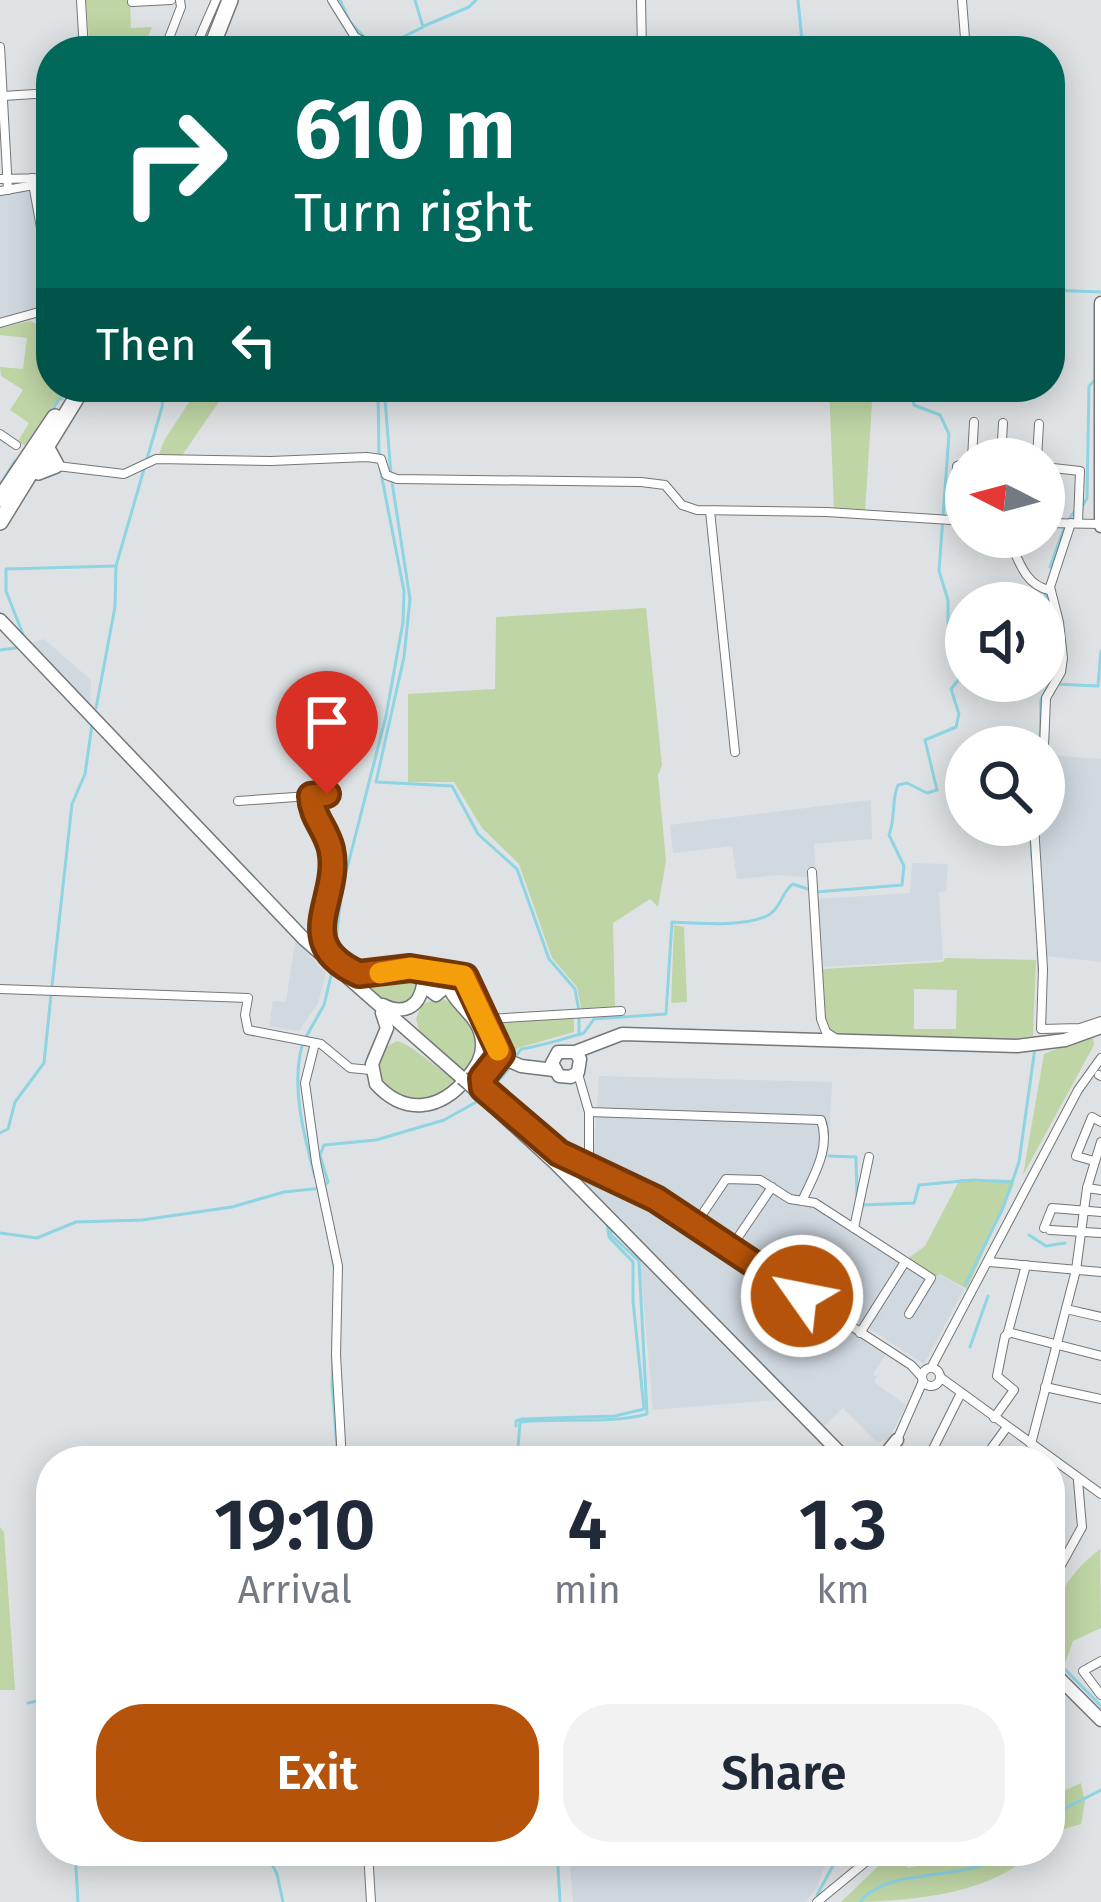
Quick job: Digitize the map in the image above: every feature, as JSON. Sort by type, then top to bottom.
[{"type":"highway","points":[[216,36],[232,0]]},
{"type":"highway","points":[[217,36],[232,0]]},
{"type":"highway","points":[[0,512],[71,402]]},
{"type":"highway","points":[[0,527],[38,472],[53,459],[66,410]]},
{"type":"highway","points":[[0,499],[42,434],[66,410]]},
{"type":"highway","points":[[0,527],[66,410]]},
{"type":"main road","points":[[1101,300],[1101,522]]},
{"type":"main road","points":[[0,624],[108,730],[258,893],[556,1164],[834,1446]]},
{"type":"main road","points":[[362,991],[398,1010],[414,1006],[440,984],[468,981],[508,1060],[549,1065],[578,1062],[622,1034],[998,1044],[1054,1042],[1098,1029]]},
{"type":"main road","points":[[362,991],[386,1020],[387,1035],[371,1070],[383,1091],[399,1102],[428,1106],[449,1096],[478,1062],[482,1044],[474,1019],[440,984]]},
{"type":"main road","points":[[432,1052],[418,1035],[414,1015],[440,984]]},
{"type":"main road","points":[[381,1046],[403,1039],[432,1052]]},
{"type":"main road","points":[[549,1065],[562,1050],[578,1062]]},
{"type":"main road","points":[[893,1446],[897,1440]]},
{"type":"main road","points":[[1065,1686],[1099,1718]]},
{"type":"street","points":[[81,0],[83,36]]},
{"type":"street","points":[[132,2],[170,0]]},
{"type":"street","points":[[170,36],[180,0]]},
{"type":"street","points":[[200,36],[216,0]]},
{"type":"street","points":[[332,0],[345,25],[358,36]]},
{"type":"street","points":[[641,0],[642,36]]},
{"type":"street","points":[[962,0],[965,36]]},
{"type":"street","points":[[0,47],[4,185],[34,182],[36,194]]},
{"type":"street","points":[[3,96],[36,94]]},
{"type":"street","points":[[0,323],[36,311]]},
{"type":"street","points":[[972,438],[974,422]]},
{"type":"street","points":[[1003,438],[1004,423]]},
{"type":"street","points":[[1038,438],[1039,424]]},
{"type":"street","points":[[0,435],[16,445]]},
{"type":"street","points":[[53,459],[124,474],[147,460],[379,459],[386,476],[397,479],[538,478],[662,484],[686,507],[945,520]]},
{"type":"street","points":[[1052,582],[1077,522],[1081,471],[1065,469]]},
{"type":"street","points":[[710,510],[735,752]]},
{"type":"street","points":[[1065,522],[1101,522]]},
{"type":"street","points":[[238,801],[329,791],[336,750]]},
{"type":"street","points":[[311,796],[313,817],[332,853],[321,928],[325,946],[359,974],[414,970],[440,984]]},
{"type":"street","points":[[1035,846],[1043,969],[1041,1029],[1098,1029]]},
{"type":"street","points":[[812,872],[821,1019],[826,1033],[838,1039]]},
{"type":"street","points":[[0,989],[248,998],[244,1015],[248,1030],[306,1041],[327,1048],[350,1068],[371,1070]]},
{"type":"street","points":[[486,1019],[621,1011]]},
{"type":"street","points":[[805,1038],[816,1032],[821,1019]]},
{"type":"street","points":[[306,1041],[305,1083],[338,1265],[335,1343],[341,1446]]},
{"type":"street","points":[[897,1440],[1078,1090],[1101,1058]]},
{"type":"street","points":[[508,1060],[482,1078],[478,1090],[544,1142],[656,1199],[1034,1446],[1101,1142]]},
{"type":"street","points":[[578,1062],[580,1088],[590,1112],[589,1166]]},
{"type":"street","points":[[590,1112],[821,1120],[824,1154],[802,1201]]},
{"type":"street","points":[[1094,1161],[1076,1156],[1092,1117],[1101,1122]]},
{"type":"street","points":[[854,1228],[869,1157]]},
{"type":"street","points":[[695,1225],[726,1179],[760,1180],[790,1198],[814,1203],[931,1278],[909,1314]]},
{"type":"street","points":[[730,1249],[772,1187]]},
{"type":"street","points":[[1087,1189],[1101,1190]]},
{"type":"street","points":[[1101,1212],[1052,1208],[1047,1229],[1101,1233]]},
{"type":"street","points":[[991,1258],[1008,1264],[1101,1272]]},
{"type":"street","points":[[860,1333],[905,1262]]},
{"type":"street","points":[[1010,1334],[1007,1329],[1025,1265]]},
{"type":"street","points":[[1066,1309],[1101,1317]]},
{"type":"street","points":[[994,1418],[1014,1390],[997,1376],[1005,1336],[1101,1356]]},
{"type":"street","points":[[1046,1387],[1101,1399]]},
{"type":"street","points":[[933,1446],[958,1393]]},
{"type":"street","points":[[993,1446],[1007,1427]]},
{"type":"street","points":[[1065,1470],[1101,1495]]},
{"type":"street","points":[[1065,1558],[1082,1527],[1078,1480]]},
{"type":"street","points":[[1101,1661],[1084,1669],[1086,1680],[1101,1696]]},
{"type":"street","points":[[369,1866],[371,1902]]},
{"type":"street","points":[[817,1902],[861,1866]]},
{"type":"shaded area","points":[[36,186],[36,310],[0,323],[0,192]]},
{"type":"shaded area","points":[[44,639],[91,680],[90,710],[23,645]]},
{"type":"shaded area","points":[[1065,756],[1101,759],[1101,962],[1046,956],[1037,846],[1065,846]]},
{"type":"shaded area","points":[[871,800],[872,839],[814,844],[816,878],[737,879],[732,846],[673,853],[670,825]]},
{"type":"shaded area","points":[[912,863],[948,864],[946,891],[939,892],[943,960],[821,967],[817,899],[910,893]]},
{"type":"shaded area","points":[[295,941],[326,973],[318,1003],[299,1031],[269,1026],[273,1001],[286,1002]]},
{"type":"shaded area","points":[[599,1076],[832,1082],[828,1154],[810,1196],[934,1277],[939,1274],[964,1289],[924,1364],[649,1186],[593,1161]]},
{"type":"shaded area","points":[[593,1172],[648,1198],[888,1351],[873,1374],[874,1382],[906,1405],[889,1439],[877,1442],[843,1408],[824,1426],[585,1182]]},
{"type":"shaded area","points":[[640,1261],[685,1307],[776,1400],[653,1410]]},
{"type":"shaded area","points":[[570,1866],[826,1866],[818,1887],[805,1902],[573,1902]]},
{"type":"green space","points":[[86,0],[130,0],[131,28],[152,27],[148,36],[89,36]]},
{"type":"green space","points":[[36,324],[36,402],[56,402],[25,445],[17,443],[29,423],[10,410],[23,390],[1,376],[0,367],[23,369],[27,338],[0,335],[0,328]]},
{"type":"green space","points":[[189,402],[219,402],[181,457],[158,456]]},
{"type":"green space","points":[[830,402],[872,402],[865,512],[834,509]]},
{"type":"green space","points":[[646,608],[666,861],[658,907],[650,899],[613,923],[615,1010],[582,1012],[577,987],[552,958],[519,864],[482,828],[454,782],[408,782],[408,694],[495,689],[496,617]]},
{"type":"green space","points":[[674,925],[684,927],[687,1002],[671,1003]]},
{"type":"green space","points":[[945,958],[1036,960],[1033,1036],[833,1034],[824,1020],[822,969],[943,962]],"holes":[[[914,989],[957,990],[956,1029],[914,1029]]]},
{"type":"green space","points":[[406,971],[415,977],[417,988],[405,1006],[388,1005],[357,978]]},
{"type":"green space","points":[[440,998],[461,1011],[473,1029],[474,1050],[464,1072],[420,1034],[416,1019],[422,1004]]},
{"type":"green space","points":[[574,1017],[574,1032],[518,1048],[511,1056],[504,1051],[492,1020]]},
{"type":"green space","points":[[1093,1037],[1094,1045],[1023,1175],[1044,1054]]},
{"type":"green space","points":[[397,1041],[455,1081],[437,1096],[419,1100],[381,1084],[379,1058]]},
{"type":"green space","points":[[960,1179],[1012,1180],[1014,1184],[967,1289],[907,1259],[925,1246]]},
{"type":"green space","points":[[0,1527],[4,1532],[15,1690],[0,1690]]},
{"type":"green space","points":[[1100,1549],[1101,1628],[1073,1641],[1065,1663],[1065,1587]]},
{"type":"green space","points":[[1081,1783],[1085,1802],[1081,1824],[1065,1829],[1065,1790]]},
{"type":"green space","points":[[878,1866],[1016,1866],[944,1894],[841,1902]]},
{"type":"waterway","points":[[340,0],[363,36]]},
{"type":"waterway","points":[[405,36],[423,27],[415,0]]},
{"type":"waterway","points":[[424,26],[476,0]]},
{"type":"waterway","points":[[798,0],[802,36]]},
{"type":"waterway","points":[[1065,291],[1101,292]]},
{"type":"waterway","points":[[1083,505],[1087,498],[1089,386],[1095,380]]},
{"type":"waterway","points":[[53,409],[57,402]]},
{"type":"waterway","points":[[96,708],[115,607],[116,566],[162,402]]},
{"type":"waterway","points":[[378,402],[379,458]]},
{"type":"waterway","points":[[385,402],[391,475]]},
{"type":"waterway","points":[[913,402],[940,415],[949,434],[939,571],[945,590]]},
{"type":"waterway","points":[[0,485],[15,461]]},
{"type":"waterway","points":[[335,948],[342,888],[386,716],[403,622],[404,591],[380,468]]},
{"type":"waterway","points":[[392,482],[410,599],[404,657],[376,782],[452,786],[478,834],[517,869],[549,959],[575,989],[579,1011]]},
{"type":"waterway","points":[[1069,519],[1074,512]]},
{"type":"waterway","points":[[1050,567],[1053,558]]},
{"type":"waterway","points":[[24,637],[6,591],[6,569],[115,566]]},
{"type":"waterway","points":[[0,650],[16,648]]},
{"type":"waterway","points":[[1065,684],[1098,686],[1101,651]]},
{"type":"waterway","points":[[516,1056],[521,1049],[584,1033],[594,1019],[666,1014],[672,922],[722,924],[761,918],[774,911],[793,884],[816,892],[902,885],[904,866],[889,835],[896,791],[898,785],[907,783],[927,793],[937,790],[925,740],[956,727],[955,702]]},
{"type":"waterway","points":[[1040,726],[1041,702]]},
{"type":"waterway","points":[[52,986],[72,804],[85,774],[92,725]]},
{"type":"waterway","points":[[1031,846],[1032,858]]},
{"type":"waterway","points":[[1034,886],[1038,942]]},
{"type":"waterway","points":[[1038,952],[1039,972]]},
{"type":"waterway","points":[[306,1037],[324,1005],[332,972]]},
{"type":"waterway","points":[[0,1133],[8,1129],[15,1102],[44,1063],[51,995]]},
{"type":"waterway","points":[[579,1019],[579,1035]]},
{"type":"waterway","points":[[302,1046],[298,1095],[315,1177]]},
{"type":"waterway","points":[[965,1285],[1003,1208],[1019,1162],[1035,1048]]},
{"type":"waterway","points":[[491,1090],[512,1065]]},
{"type":"waterway","points":[[0,1233],[37,1238],[76,1222],[142,1220],[322,1188],[328,1182],[320,1155],[324,1145],[376,1140],[444,1120],[480,1100]]},
{"type":"waterway","points":[[829,1156],[856,1157],[857,1199]]},
{"type":"waterway","points":[[862,1205],[914,1203],[919,1185],[1011,1182]]},
{"type":"waterway","points":[[516,1426],[522,1419],[615,1416],[644,1409],[633,1262],[609,1237],[607,1224]]},
{"type":"waterway","points":[[518,1446],[520,1422],[647,1414],[639,1261],[611,1235],[611,1226]]},
{"type":"waterway","points":[[1029,1235],[1046,1246],[1065,1243]]},
{"type":"waterway","points":[[331,1251],[335,1271]]},
{"type":"waterway","points":[[970,1347],[988,1296]]},
{"type":"waterway","points":[[334,1322],[337,1446]]},
{"type":"waterway","points":[[1065,1669],[1101,1706]]},
{"type":"waterway","points":[[28,1703],[36,1701]]},
{"type":"waterway","points":[[1065,1808],[1101,1790]]},
{"type":"waterway","points":[[76,1866],[78,1902]]},
{"type":"waterway","points":[[273,1866],[283,1902]]},
{"type":"waterway","points":[[558,1866],[560,1902]]},
{"type":"waterway","points":[[817,1895],[833,1866]]},
{"type":"waterway","points":[[860,1902],[890,1883],[977,1866]]},
{"type":"slow traffic","points":[[380,973],[410,968],[463,976],[498,1050]]},
{"type":"route","points":[[327,794],[311,796],[313,817],[332,853],[321,928],[330,953],[359,974],[410,968],[465,977],[501,1054],[482,1078],[483,1088],[559,1153],[656,1199],[802,1296]]}]
